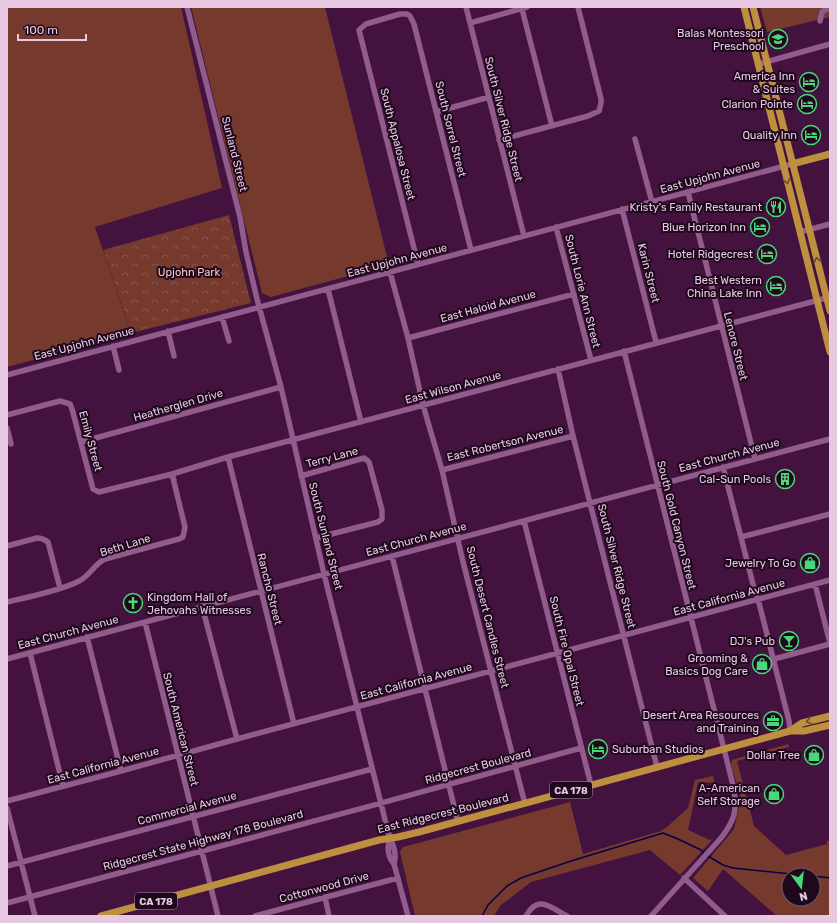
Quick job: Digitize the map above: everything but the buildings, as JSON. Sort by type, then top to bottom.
[{"type":"main road","points":[[744,7],[830,352]]},
{"type":"main road","points":[[753,7],[792,164],[796,173],[828,297],[830,311]]},
{"type":"main road","points":[[792,164],[830,154]]},
{"type":"main road","name":"East Ridgecrest Boulevard","points":[[790,731],[802,723],[830,716]]},
{"type":"main road","name":"East Ridgecrest Boulevard","points":[[101,916],[390,838],[398,838],[458,822],[790,731],[804,731],[830,725]]},
{"type":"street","name":"Sunland Street","points":[[187,7],[240,217],[246,252],[259,307]]},
{"type":"street","name":"South Silver Ridge Street","points":[[466,7],[524,236]]},
{"type":"street","points":[[499,140],[594,114],[599,111],[601,99],[578,7]]},
{"type":"street","points":[[820,21],[822,9],[830,7]]},
{"type":"street","points":[[470,23],[525,8],[552,126]]},
{"type":"street","name":"South Sorrel Street","points":[[359,30],[366,24],[400,14],[407,14],[410,16],[414,24],[471,250]]},
{"type":"street","name":"South Appalosa Street","points":[[359,30],[418,264]]},
{"type":"street","points":[[759,64],[830,44]]},
{"type":"street","points":[[436,112],[489,98]]},
{"type":"street","points":[[635,139],[652,202]]},
{"type":"street","name":"East Upjohn Avenue","points":[[7,375],[792,164]]},
{"type":"street","name":"Lenore Street","points":[[688,192],[755,459]]},
{"type":"street","name":"Karin Street","points":[[622,209],[656,342]]},
{"type":"street","points":[[800,232],[830,224]]},
{"type":"street","name":"South Lorie Ann Street","points":[[556,227],[591,360]]},
{"type":"street","name":"South Desert Candles Street","points":[[390,272],[408,338],[423,405],[442,470],[459,538],[463,562],[525,804]]},
{"type":"street","points":[[328,289],[361,422]]},
{"type":"street","name":"East Haloid Avenue","points":[[408,338],[574,294]]},
{"type":"street","name":"East Wilson Avenue","points":[[94,490],[99,492],[173,477],[228,457],[828,297]]},
{"type":"street","name":"South Sunland Street","points":[[259,307],[281,387],[292,440],[372,769]]},
{"type":"street","points":[[222,317],[229,341]]},
{"type":"street","points":[[168,331],[174,356]]},
{"type":"street","points":[[113,346],[119,370]]},
{"type":"street","name":"South Gold Canyon Street","points":[[624,351],[734,789],[736,803],[735,814],[731,824],[721,838],[651,916]]},
{"type":"street","name":"South Silver Ridge Street","points":[[558,369],[573,436],[657,767]]},
{"type":"street","name":"Heatherglen Drive","points":[[81,442],[281,387]]},
{"type":"street","name":"Emily Street","points":[[7,415],[62,402],[70,404],[94,490]]},
{"type":"street","points":[[7,428],[11,444]]},
{"type":"street","name":"East Robertson Avenue","points":[[442,470],[573,436]]},
{"type":"street","name":"East Church Avenue","points":[[7,659],[260,590],[830,439]]},
{"type":"street","name":"Rancho Street","points":[[228,457],[294,724]]},
{"type":"street","name":"Terry Lane","points":[[301,476],[364,458],[368,460],[382,510],[382,519],[378,522],[316,538]]},
{"type":"street","points":[[723,467],[755,593],[758,599],[774,659],[790,731]]},
{"type":"street","name":"Beth Lane","points":[[7,602],[81,581],[96,565],[105,559],[179,539],[185,535],[185,527],[173,477]]},
{"type":"street","points":[[741,537],[830,514]]},
{"type":"street","name":"South Fire Opal Street","points":[[524,521],[591,785]]},
{"type":"street","points":[[7,546],[37,538],[46,540],[48,542],[60,588]]},
{"type":"street","points":[[392,556],[458,822]]},
{"type":"street","name":"East California Avenue","points":[[7,801],[830,580]]},
{"type":"street","points":[[774,659],[830,644],[815,584]]},
{"type":"street","points":[[202,606],[236,739]]},
{"type":"street","name":"South American Street","points":[[145,622],[218,916]]},
{"type":"street","points":[[87,637],[121,771]]},
{"type":"street","points":[[30,653],[64,786]]},
{"type":"street","name":"Ridgecrest Boulevard","points":[[381,803],[581,748]]},
{"type":"street","points":[[372,769],[390,838],[387,846],[390,859],[394,864],[408,916]]},
{"type":"street","name":"Commercial Avenue","points":[[7,866],[372,769]]},
{"type":"street","name":"Ridgecrest State Highway 178 Boulevard","points":[[7,903],[381,803]]},
{"type":"street","points":[[7,808],[35,916]]},
{"type":"street","name":"Cottonwood Drive","points":[[255,916],[275,913],[325,897],[398,878]]},
{"type":"street","points":[[684,878],[725,916]]},
{"type":"street","points":[[325,897],[329,916]]},
{"type":"street","points":[[526,916],[530,909],[535,904],[539,903],[549,906],[567,916]]},
{"type":"green space","points":[[7,7],[181,7],[222,188],[95,227],[131,334],[7,367]]},
{"type":"green space","points":[[191,7],[325,7],[389,265],[271,297],[262,293]]},
{"type":"green space","points":[[760,7],[830,7],[830,17],[767,32]]},
{"type":"green space","name":"Upjohn Park","points":[[229,215],[251,303],[131,333],[103,250]]},
{"type":"green space","points":[[788,744],[789,747],[737,761],[754,826],[786,855],[827,844],[826,840],[830,842],[830,916],[777,916],[723,869],[708,891],[693,878],[734,829],[741,797],[731,765],[732,760]]},
{"type":"green space","points":[[713,776],[715,783],[698,782],[688,830],[710,840],[713,839],[680,875],[650,850],[531,882],[500,906],[494,916],[415,916],[400,852],[403,847],[570,802],[583,854],[661,831],[688,808],[695,780]]},
{"type":"waterway","points":[[482,916],[488,905],[507,886],[521,878],[663,833],[701,850],[705,854]]},
{"type":"waterway","points":[[708,856],[723,865],[733,868],[781,873]]},
{"type":"waterway","points":[[821,877],[830,878]]},
{"type":"place","name":"Balas Montessori Preschool","points":[[778,39]]},
{"type":"place","name":"America Inn & Suites","points":[[809,82]]},
{"type":"place","name":"Clarion Pointe","points":[[807,104]]},
{"type":"place","name":"Quality Inn","points":[[811,135]]},
{"type":"place","name":"Kristy's Family Restaurant","points":[[776,207]]},
{"type":"place","name":"Blue Horizon Inn","points":[[760,227]]},
{"type":"place","name":"Hotel Ridgecrest","points":[[767,254]]},
{"type":"place","name":"Best Western China Lake Inn","points":[[776,286]]},
{"type":"place","name":"Cal-Sun Pools","points":[[785,479]]},
{"type":"place","name":"Jewelry To Go","points":[[810,563]]},
{"type":"place","name":"Kingdom Hall of Jehovahs Witnesses","points":[[133,603]]},
{"type":"place","name":"DJ's Pub","points":[[789,641]]},
{"type":"place","name":"Grooming & Basics Dog Care","points":[[762,664]]},
{"type":"place","name":"Desert Area Resources and Training","points":[[773,721]]},
{"type":"place","name":"Suburban Studios","points":[[598,749]]},
{"type":"place","name":"Dollar Tree","points":[[814,755]]},
{"type":"place","name":"A-American Self Storage","points":[[774,794]]}]
